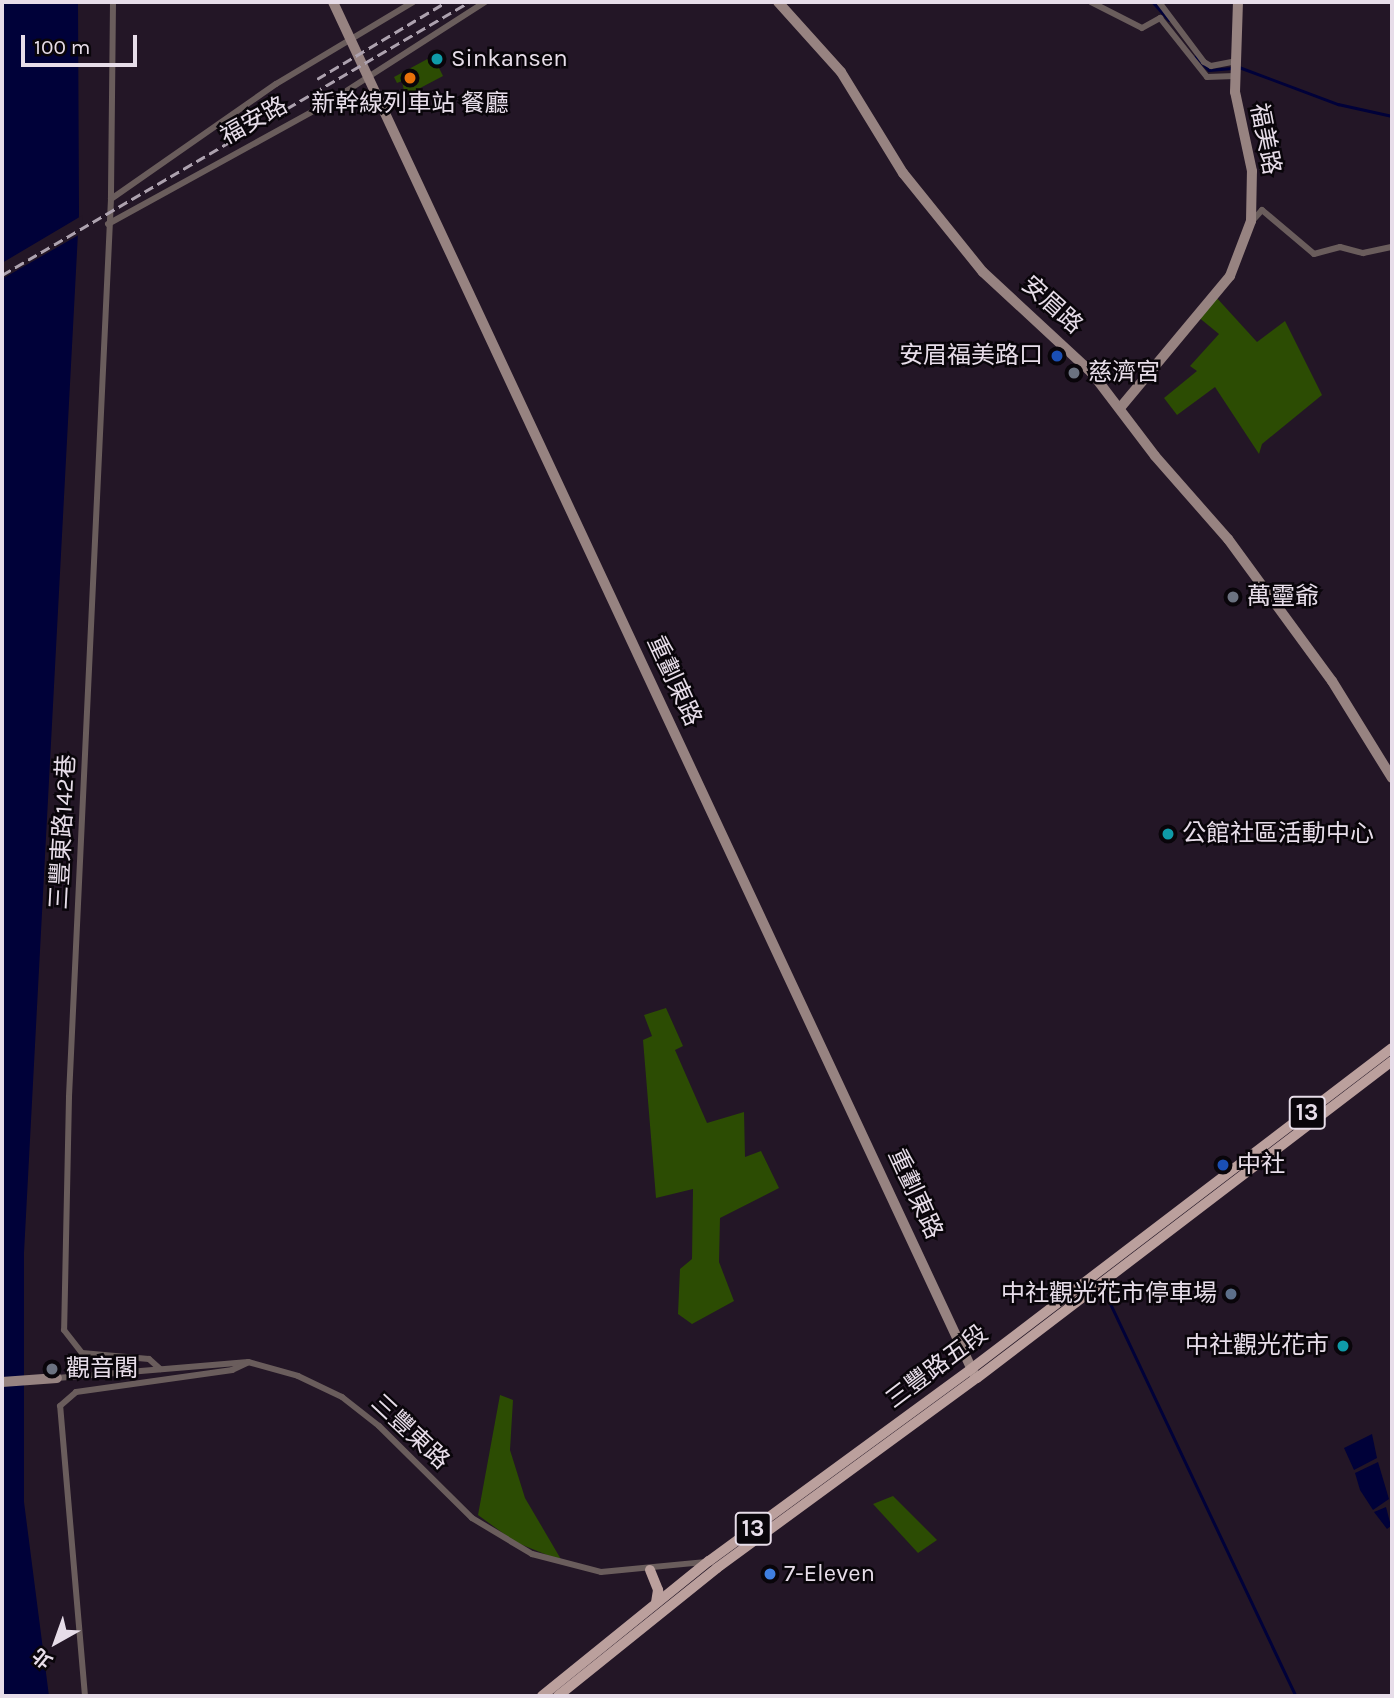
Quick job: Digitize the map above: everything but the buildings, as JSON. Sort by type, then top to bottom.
[{"type":"main road","name":"三豐路五段","points":[[974,1374],[1392,1048]]},
{"type":"main road","name":"三豐路五段","points":[[542,1696],[656,1603],[713,1565],[974,1374],[1392,1061]]},
{"type":"main road","name":"三豐路五段","points":[[558,1696],[713,1565]]},
{"type":"main road","points":[[650,1570],[659,1590],[656,1603]]},
{"type":"street","name":"三豐東路142巷","points":[[113,2],[111,199],[69,1097],[64,1330],[82,1353],[149,1359],[160,1369]]},
{"type":"street","name":"重劃東路","points":[[333,2],[974,1374]]},
{"type":"street","name":"福安路","points":[[111,199],[276,84],[352,41],[413,2]]},
{"type":"street","name":"福安路","points":[[108,224],[368,77],[485,2]]},
{"type":"street","name":"安眉路","points":[[778,2],[841,72],[903,173],[983,272],[1062,341],[1120,408],[1284,613],[1392,778]]},
{"type":"street","points":[[1091,2],[1142,28],[1160,18],[1208,77],[1236,76]]},
{"type":"street","points":[[1159,2],[1204,62],[1211,66],[1237,61]]},
{"type":"street","name":"福美路","points":[[1120,408],[1230,276],[1250,224],[1255,197],[1237,109],[1238,2]]},
{"type":"street","points":[[1250,224],[1262,210],[1321,255],[1340,247],[1363,253],[1392,247]]},
{"type":"street","points":[[85,1696],[60,1406],[76,1392],[232,1370],[248,1362]]},
{"type":"street","name":"三豐東路","points":[[57,1378],[248,1362],[298,1376],[342,1397],[379,1426],[472,1518],[507,1542],[561,1564],[601,1572],[713,1565]]},
{"type":"street","points":[[2,1382],[57,1378]]},
{"type":"green space","points":[[433,56],[443,76],[405,96],[402,81],[397,83],[394,77]]},
{"type":"green space","points":[[1215,296],[1257,342],[1285,321],[1322,395],[1262,444],[1259,454],[1215,387],[1177,415],[1164,398],[1197,371],[1190,366],[1219,334],[1197,316]]},
{"type":"green space","points":[[666,1008],[683,1046],[675,1050],[707,1123],[744,1112],[745,1157],[761,1151],[779,1188],[720,1218],[719,1262],[734,1301],[692,1324],[678,1314],[680,1269],[692,1259],[693,1189],[656,1198],[643,1040],[652,1036],[644,1015]]},
{"type":"green space","points":[[500,1395],[513,1400],[510,1450],[525,1498],[562,1561],[515,1542],[478,1515]]},
{"type":"green space","points":[[893,1496],[937,1540],[918,1553],[873,1504]]},
{"type":"shaded area","points":[[2,2],[78,2],[79,214],[24,1253],[24,1502],[49,1696],[2,1696]]},
{"type":"shaded area","points":[[1372,1434],[1377,1458],[1354,1470],[1344,1448]]},
{"type":"shaded area","points":[[1378,1462],[1389,1499],[1373,1510],[1360,1490],[1355,1473]]},
{"type":"shaded area","points":[[1386,1507],[1391,1526],[1387,1529],[1374,1512]]},
{"type":"pier","points":[[83,215],[82,233],[2,279],[2,263]]},
{"type":"waterway","points":[[1153,2],[1169,20]]},
{"type":"waterway","points":[[1196,56],[1209,70],[1232,68]]},
{"type":"waterway","points":[[1239,67],[1338,104],[1392,116]]},
{"type":"waterway","points":[[1105,1292],[1296,1696]]},
{"type":"railway","points":[[317,79],[446,2]]},
{"type":"railway","points":[[2,275],[469,2]]},
{"type":"place","name":"Sinkansen","points":[[437,59]]},
{"type":"place","name":"新幹線列車站 餐廳","points":[[410,78]]},
{"type":"place","name":"安眉福美路口","points":[[1057,356]]},
{"type":"place","name":"慈濟宮","points":[[1074,373]]},
{"type":"place","name":"萬𤫊爺","points":[[1233,597]]},
{"type":"place","name":"公館社區活動中心","points":[[1168,834]]},
{"type":"place","name":"中社","points":[[1223,1165]]},
{"type":"place","name":"中社觀光花市停車場","points":[[1231,1294]]},
{"type":"place","name":"中社觀光花市","points":[[1343,1346]]},
{"type":"place","name":"觀音閣","points":[[52,1369]]},
{"type":"place","name":"7-Eleven","points":[[770,1574]]}]
